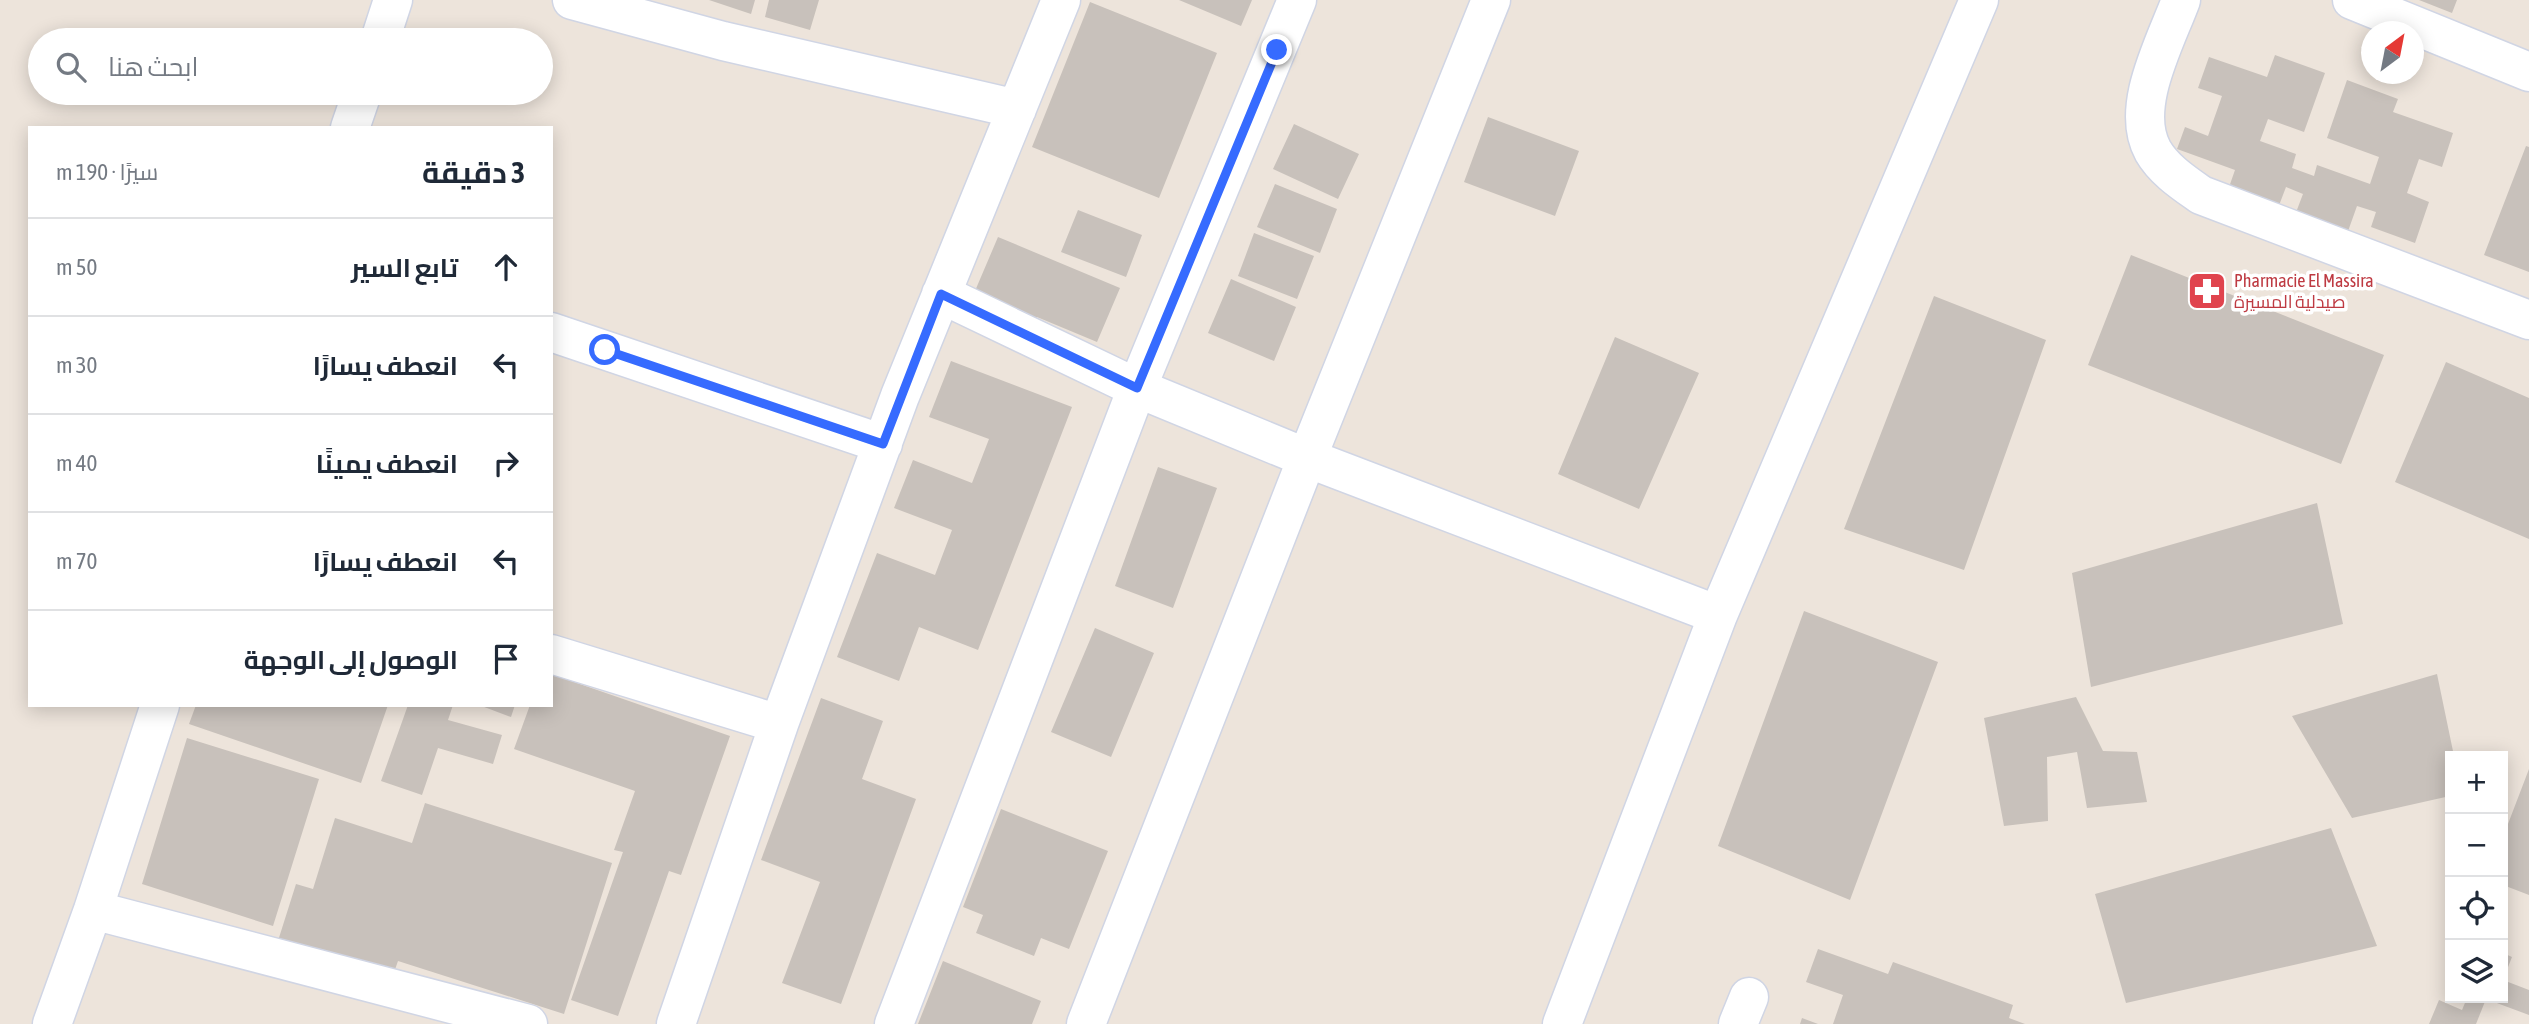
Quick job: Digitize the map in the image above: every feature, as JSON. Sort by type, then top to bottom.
[{"type":"street","points":[[384,28],[393,0]]},
{"type":"street","points":[[572,0],[723,41],[1017,109]]},
{"type":"street","points":[[676,1024],[779,724],[883,444],[1061,0]]},
{"type":"street","points":[[894,1024],[1137,388],[1297,0]]},
{"type":"street","points":[[1086,1024],[1307,458],[1491,0]]},
{"type":"street","points":[[1562,1024],[1718,615],[1979,0]]},
{"type":"street","points":[[2181,0],[2145,99],[2144,113],[2144,126],[2154,152],[2173,174],[2202,195],[2529,320]]},
{"type":"street","points":[[2352,0],[2529,72]]},
{"type":"street","points":[[351,126],[358,105]]},
{"type":"street","points":[[941,294],[1137,388],[1307,458],[1718,615]]},
{"type":"street","points":[[553,333],[883,444]]},
{"type":"street","points":[[553,655],[779,724]]},
{"type":"street","points":[[52,1024],[93,910],[159,707]]},
{"type":"street","points":[[93,910],[528,1024]]},
{"type":"building","points":[[709,0],[755,0],[751,14]]},
{"type":"building","points":[[769,0],[819,0],[810,30],[765,17]]},
{"type":"building","points":[[1179,0],[1252,0],[1241,26]]},
{"type":"building","points":[[2419,0],[2457,0],[2452,13]]},
{"type":"building","points":[[1090,2],[1217,53],[1159,198],[1032,147]]},
{"type":"building","points":[[2275,55],[2325,73],[2304,132],[2268,119],[2260,141],[2296,154],[2292,168],[2314,176],[2317,165],[2370,184],[2379,157],[2327,138],[2347,80],[2398,99],[2393,112],[2453,133],[2442,167],[2419,159],[2407,193],[2429,202],[2415,243],[2371,227],[2376,212],[2357,206],[2347,234],[2295,215],[2303,194],[2286,187],[2278,208],[2228,190],[2235,170],[2177,149],[2185,127],[2208,136],[2222,96],[2198,88],[2209,57],[2267,77]]},
{"type":"building","points":[[1488,117],[1579,151],[1555,216],[1464,182]]},
{"type":"building","points":[[1294,124],[1359,154],[1338,199],[1273,169]]},
{"type":"building","points":[[2526,146],[2529,147],[2529,272],[2484,255]]},
{"type":"building","points":[[1275,184],[1337,209],[1320,253],[1257,227]]},
{"type":"building","points":[[1078,210],[1142,235],[1126,277],[1061,252]]},
{"type":"building","points":[[1254,233],[1314,256],[1297,299],[1238,276]]},
{"type":"building","points":[[998,237],[1120,288],[1097,342],[1037,317],[1035,322],[975,291]]},
{"type":"building","points":[[2131,255],[2384,355],[2341,464],[2088,365]]},
{"type":"building","points":[[1231,279],[1296,307],[1274,361],[1208,333]]},
{"type":"building","points":[[1934,296],[2046,340],[1964,570],[1844,529]]},
{"type":"building","points":[[1615,337],[1699,373],[1639,509],[1558,474]]},
{"type":"building","points":[[951,361],[1072,407],[978,650],[919,627],[899,681],[837,657],[877,553],[935,575],[952,530],[894,508],[913,460],[972,483],[989,439],[929,417]]},
{"type":"building","points":[[2446,362],[2529,398],[2529,539],[2395,482]]},
{"type":"building","points":[[1158,467],[1217,488],[1173,608],[1115,586]]},
{"type":"building","points":[[2317,503],[2343,624],[2091,687],[2072,573]]},
{"type":"building","points":[[1804,611],[1938,662],[1850,900],[1718,846]]},
{"type":"building","points":[[1095,628],[1154,653],[1111,757],[1051,732]]},
{"type":"building","points":[[2437,674],[2453,751],[2445,751],[2445,797],[2352,818],[2292,716]]},
{"type":"building","points":[[553,675],[730,736],[681,875],[669,871],[618,1016],[571,1000],[623,852],[614,850],[635,791],[514,749],[529,707],[553,707]]},
{"type":"building","points":[[2076,697],[2103,751],[2137,752],[2147,802],[2087,808],[2077,752],[2047,757],[2048,821],[2004,826],[1984,718]]},
{"type":"building","points":[[821,698],[883,721],[862,779],[916,799],[841,1004],[782,983],[820,882],[761,860]]},
{"type":"building","points":[[195,707],[387,707],[361,783],[189,724]]},
{"type":"building","points":[[407,707],[452,707],[448,720],[502,735],[493,764],[438,748],[422,795],[381,781]]},
{"type":"building","points":[[484,707],[514,707],[511,717]]},
{"type":"building","points":[[187,738],[319,779],[273,926],[142,884]]},
{"type":"building","points":[[2529,769],[2529,895],[2508,887],[2508,824]]},
{"type":"building","points":[[425,803],[612,863],[564,1014],[398,961],[391,981],[277,944],[296,884],[313,889],[335,818],[412,843]]},
{"type":"building","points":[[1001,809],[1108,851],[1069,949],[1041,938],[1034,956],[976,933],[983,915],[963,907]]},
{"type":"building","points":[[2331,828],[2377,946],[2126,1003],[2095,894]]},
{"type":"building","points":[[1818,949],[1888,974],[1893,962],[2013,1005],[2009,1018],[2025,1024],[1833,1024],[1843,995],[1806,982]]},
{"type":"building","points":[[943,961],[1041,1001],[1032,1024],[918,1024]]},
{"type":"building","points":[[2508,982],[2529,990],[2529,1015],[2497,1003],[2508,1003]]},
{"type":"building","points":[[2439,1000],[2462,1010],[2465,1003],[2484,1003],[2476,1024],[2429,1024]]},
{"type":"building","points":[[1802,1018],[1818,1024],[1800,1024]]},
{"type":"place","name":"Pharmacie El Massira صيدلية المسيرة","points":[[2207,291]]},
{"type":"route","points":[[605,350],[883,444],[941,294],[1137,388],[1277,50]]}]
